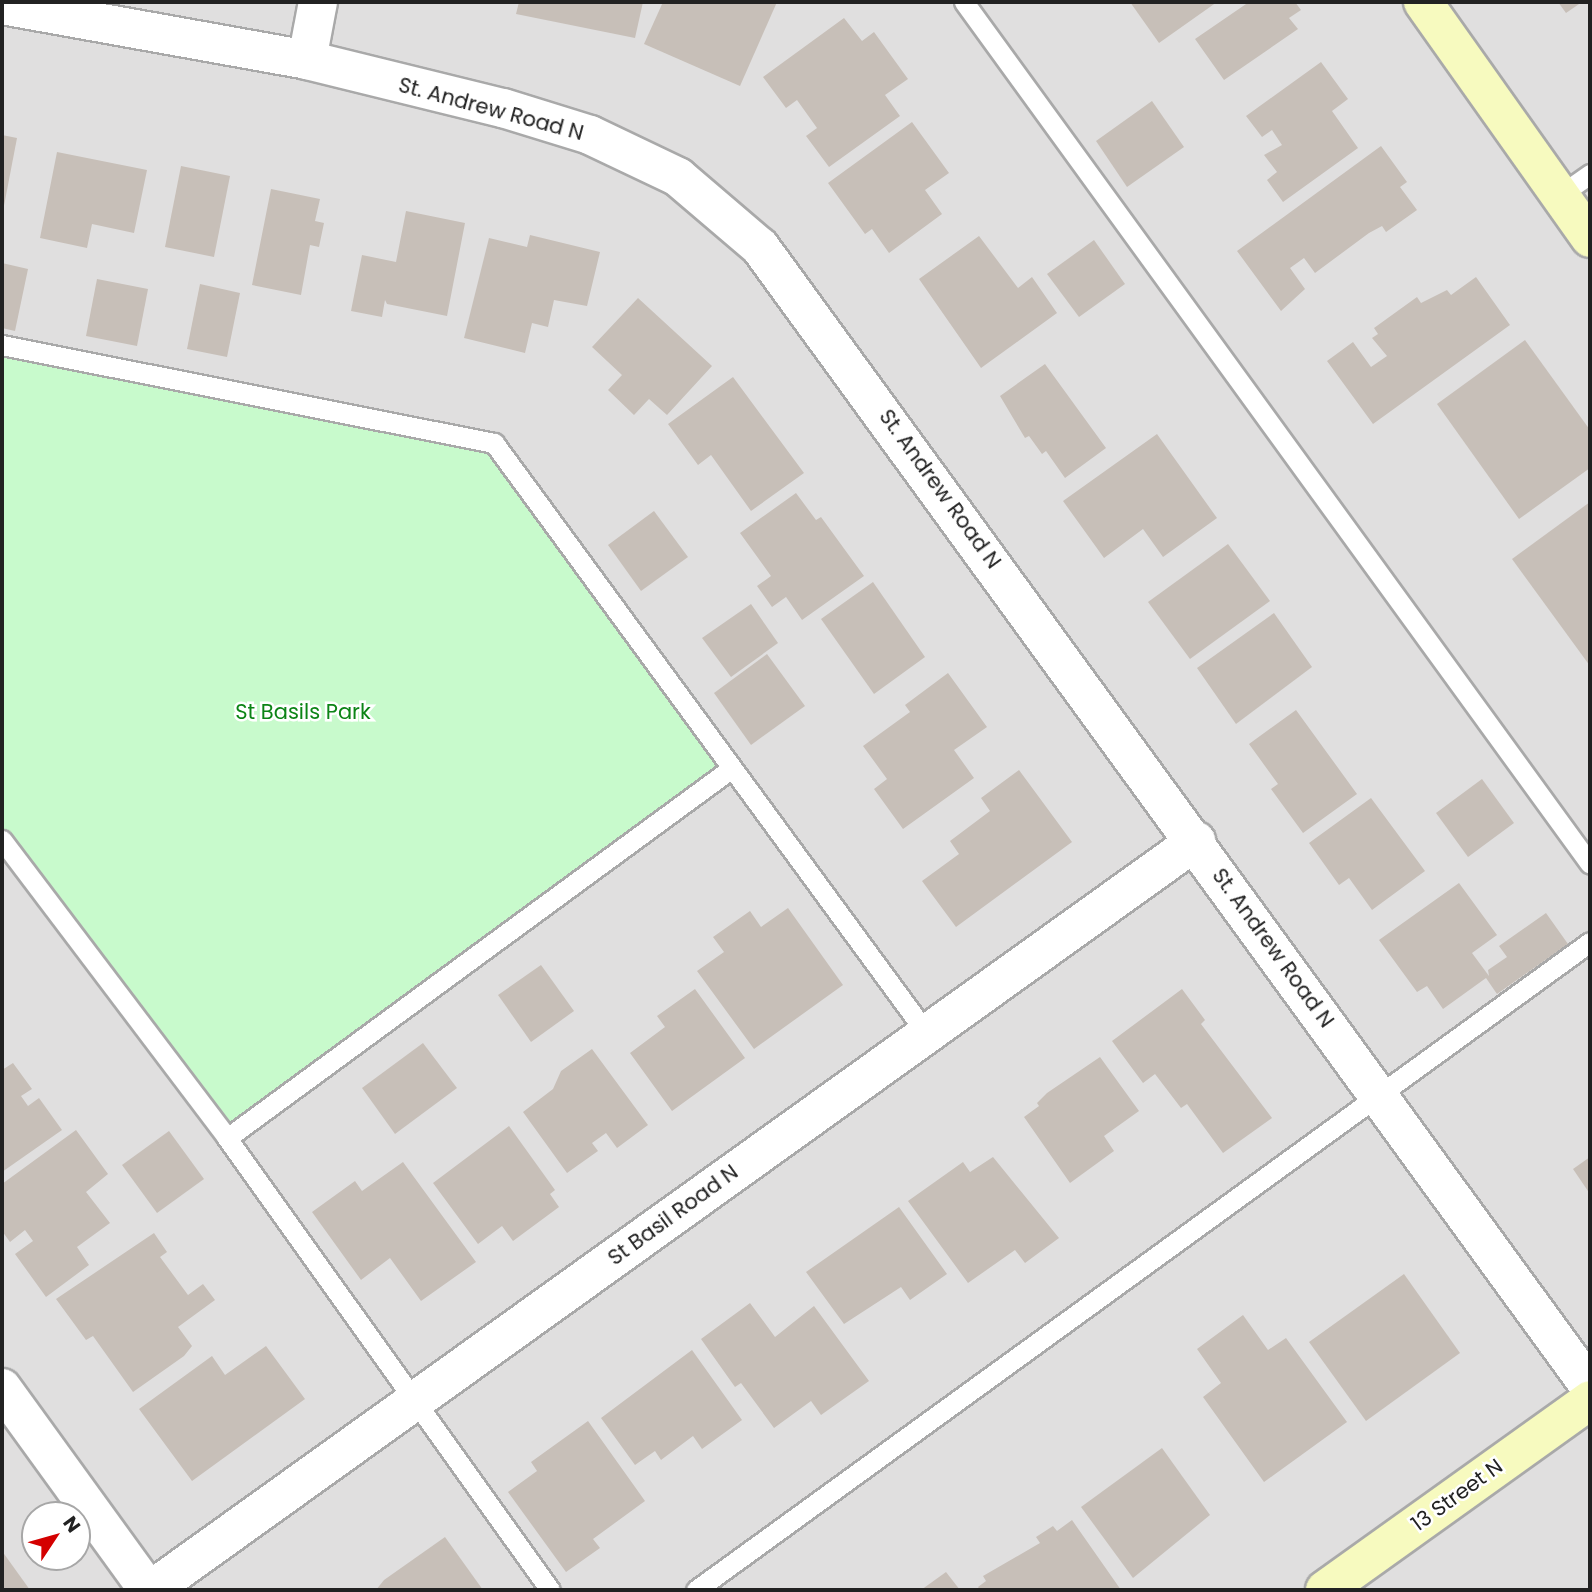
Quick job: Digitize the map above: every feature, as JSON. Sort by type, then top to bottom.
[{"type":"street","points":[[307,60],[318,2]]},
{"type":"street","points":[[1423,2],[1575,185],[1590,237]]},
{"type":"street","name":"St. Andrew Road N","points":[[2,5],[307,60],[503,108],[590,135],[678,177],[750,239],[819,323],[1590,1387]]},
{"type":"street","name":"St Basil Road N","points":[[149,1590],[1196,841]]},
{"type":"street","points":[[2,1388],[149,1590]]},
{"type":"street","name":"13 Street N","points":[[1325,1590],[1590,1400]]},
{"type":"lane","points":[[964,2],[1590,864]]},
{"type":"lane","points":[[2,345],[494,443],[927,1034]]},
{"type":"lane","points":[[227,1138],[732,768]]},
{"type":"lane","points":[[2,840],[227,1138],[550,1590]]},
{"type":"lane","points":[[696,1590],[1590,942]]},
{"type":"shaded area","points":[[2,2],[1590,2],[1590,1590],[2,1590]]},
{"type":"green space","name":"St Basils Park","points":[[2,345],[494,443],[732,768],[227,1138],[2,840]]},
{"type":"building","points":[[519,2],[643,2],[635,38],[516,14]]},
{"type":"building","points":[[663,2],[777,2],[740,86],[644,44]]},
{"type":"building","points":[[1130,2],[1217,2],[1159,43]]},
{"type":"building","points":[[1249,2],[1295,2],[1301,10],[1289,18],[1298,29],[1224,80],[1195,39]]},
{"type":"building","points":[[1558,2],[1582,2],[1566,13]]},
{"type":"building","points":[[844,18],[862,41],[874,32],[908,79],[885,95],[900,116],[829,167],[806,136],[817,128],[797,100],[786,108],[763,77]]},
{"type":"building","points":[[1321,62],[1348,99],[1332,111],[1358,148],[1283,202],[1267,180],[1277,172],[1264,155],[1282,145],[1272,130],[1262,137],[1246,116]]},
{"type":"building","points":[[1152,101],[1184,147],[1127,187],[1096,141]]},
{"type":"building","points":[[912,122],[949,173],[925,190],[942,214],[889,253],[872,229],[865,234],[828,183]]},
{"type":"building","points":[[2,135],[17,138],[3,211],[2,211]]},
{"type":"building","points":[[1381,146],[1407,182],[1400,187],[1417,210],[1386,232],[1382,226],[1369,233],[1315,273],[1304,258],[1290,268],[1305,289],[1281,311],[1237,251]]},
{"type":"building","points":[[57,152],[147,170],[134,233],[92,224],[87,248],[40,238]]},
{"type":"building","points":[[181,166],[230,176],[214,257],[165,247]]},
{"type":"building","points":[[271,189],[320,199],[315,221],[324,223],[319,247],[310,245],[301,295],[252,285]]},
{"type":"building","points":[[406,211],[465,223],[447,316],[387,304],[385,300],[382,317],[351,311],[362,255],[396,262]]},
{"type":"building","points":[[530,235],[600,252],[587,306],[554,300],[548,327],[532,323],[525,353],[464,338],[489,238],[527,247]]},
{"type":"building","points":[[979,236],[1018,288],[1032,277],[1057,313],[981,368],[919,279]]},
{"type":"building","points":[[1094,240],[1125,284],[1079,317],[1047,274]]},
{"type":"building","points":[[2,263],[28,269],[15,331],[2,328]]},
{"type":"building","points":[[1476,277],[1510,325],[1373,424],[1327,361],[1353,342],[1371,367],[1387,356],[1372,338],[1378,334],[1374,328],[1417,297],[1421,303],[1447,290],[1451,295]]},
{"type":"building","points":[[97,279],[148,289],[137,346],[86,336]]},
{"type":"building","points":[[200,284],[240,293],[227,357],[187,349]]},
{"type":"building","points":[[638,298],[712,366],[667,415],[649,399],[634,415],[608,390],[622,375],[592,347]]},
{"type":"building","points":[[1525,340],[1590,430],[1590,468],[1519,519],[1437,404]]},
{"type":"building","points":[[1045,364],[1106,448],[1065,478],[1046,451],[1042,454],[1029,436],[1025,438],[1000,396]]},
{"type":"building","points":[[733,377],[804,473],[751,511],[711,455],[698,465],[668,424]]},
{"type":"building","points":[[1157,434],[1217,518],[1163,557],[1143,529],[1104,558],[1063,501]]},
{"type":"building","points":[[796,493],[816,520],[821,517],[864,576],[802,620],[786,597],[772,607],[757,586],[771,576],[740,533]]},
{"type":"building","points":[[1590,502],[1590,666],[1512,559]]},
{"type":"building","points":[[654,511],[688,557],[641,591],[608,545]]},
{"type":"building","points":[[1228,544],[1270,601],[1190,659],[1148,602]]},
{"type":"building","points":[[873,582],[925,657],[874,694],[821,619]]},
{"type":"building","points":[[751,604],[778,643],[731,677],[702,638]]},
{"type":"building","points":[[1274,613],[1312,667],[1236,724],[1197,668]]},
{"type":"building","points":[[767,654],[805,706],[751,745],[714,693]]},
{"type":"building","points":[[948,673],[987,727],[954,750],[974,778],[903,829],[874,789],[887,779],[863,746],[910,712],[905,705]]},
{"type":"building","points":[[1296,710],[1357,794],[1303,833],[1271,789],[1278,784],[1249,744]]},
{"type":"building","points":[[1019,770],[1072,842],[956,927],[922,881],[959,854],[950,841],[990,811],[981,798]]},
{"type":"building","points":[[1482,779],[1514,823],[1468,857],[1436,813]]},
{"type":"building","points":[[1371,798],[1425,871],[1372,910],[1349,878],[1339,885],[1309,843]]},
{"type":"building","points":[[1459,883],[1497,935],[1472,953],[1489,976],[1488,970],[1507,957],[1499,946],[1546,913],[1568,944],[1497,994],[1486,978],[1443,1009],[1427,986],[1417,992],[1379,940]]},
{"type":"building","points":[[788,908],[843,985],[754,1049],[697,971],[724,952],[713,937],[750,911],[761,927]]},
{"type":"building","points":[[541,965],[574,1011],[531,1042],[498,995]]},
{"type":"building","points":[[695,989],[745,1058],[672,1111],[630,1053],[665,1027],[657,1016]]},
{"type":"building","points":[[1182,989],[1205,1020],[1201,1024],[1272,1118],[1223,1153],[1187,1104],[1181,1108],[1155,1074],[1143,1083],[1112,1041]]},
{"type":"building","points":[[423,1043],[457,1088],[395,1134],[362,1088]]},
{"type":"building","points":[[592,1049],[648,1125],[617,1148],[606,1133],[592,1143],[598,1151],[567,1173],[523,1112],[553,1089],[561,1071]]},
{"type":"building","points":[[1100,1057],[1139,1111],[1104,1136],[1114,1151],[1070,1183],[1024,1117],[1039,1106],[1037,1103],[1047,1093]]},
{"type":"building","points":[[13,1063],[32,1089],[21,1096],[28,1106],[39,1098],[62,1130],[2,1172],[2,1070]]},
{"type":"building","points":[[509,1126],[555,1190],[550,1194],[559,1207],[513,1241],[502,1226],[478,1244],[433,1183]]},
{"type":"building","points":[[76,1130],[108,1174],[86,1192],[110,1223],[77,1247],[89,1265],[46,1297],[15,1254],[33,1241],[25,1230],[10,1242],[2,1231],[2,1184]]},
{"type":"building","points":[[169,1131],[204,1179],[157,1213],[122,1165]]},
{"type":"building","points":[[993,1157],[1059,1238],[1025,1263],[1015,1250],[968,1283],[908,1201],[963,1162],[970,1172]]},
{"type":"building","points":[[1590,1157],[1590,1194],[1573,1169]]},
{"type":"building","points":[[403,1162],[476,1262],[421,1301],[390,1258],[361,1280],[312,1212],[355,1181],[362,1191]]},
{"type":"building","points":[[899,1207],[947,1274],[910,1300],[901,1287],[844,1324],[806,1272]]},
{"type":"building","points":[[154,1233],[167,1252],[160,1257],[188,1295],[203,1284],[215,1300],[178,1327],[192,1346],[184,1356],[133,1392],[93,1336],[86,1340],[56,1299]]},
{"type":"building","points":[[1404,1274],[1460,1353],[1366,1421],[1309,1342]]},
{"type":"building","points":[[750,1303],[775,1337],[814,1306],[869,1381],[821,1415],[811,1401],[774,1428],[741,1383],[735,1387],[701,1339]]},
{"type":"building","points":[[1243,1315],[1268,1350],[1286,1338],[1347,1422],[1264,1482],[1203,1397],[1221,1383],[1197,1349]]},
{"type":"building","points":[[266,1346],[305,1399],[192,1481],[139,1409],[212,1356],[225,1375]]},
{"type":"building","points":[[692,1350],[742,1420],[702,1449],[693,1436],[661,1460],[655,1451],[635,1465],[601,1418]]},
{"type":"building","points":[[588,1421],[645,1501],[593,1539],[600,1548],[566,1572],[508,1492],[537,1471],[531,1462]]},
{"type":"building","points":[[1162,1448],[1210,1515],[1133,1578],[1081,1507]]},
{"type":"building","points":[[1072,1520],[1121,1590],[980,1590],[978,1587],[986,1581],[983,1576],[1040,1543],[1036,1537],[1053,1526],[1057,1531]]},
{"type":"building","points":[[445,1537],[483,1590],[376,1590],[384,1580]]},
{"type":"building","points":[[2,1551],[30,1590],[2,1590]]},
{"type":"building","points":[[946,1572],[960,1590],[921,1590]]}]
